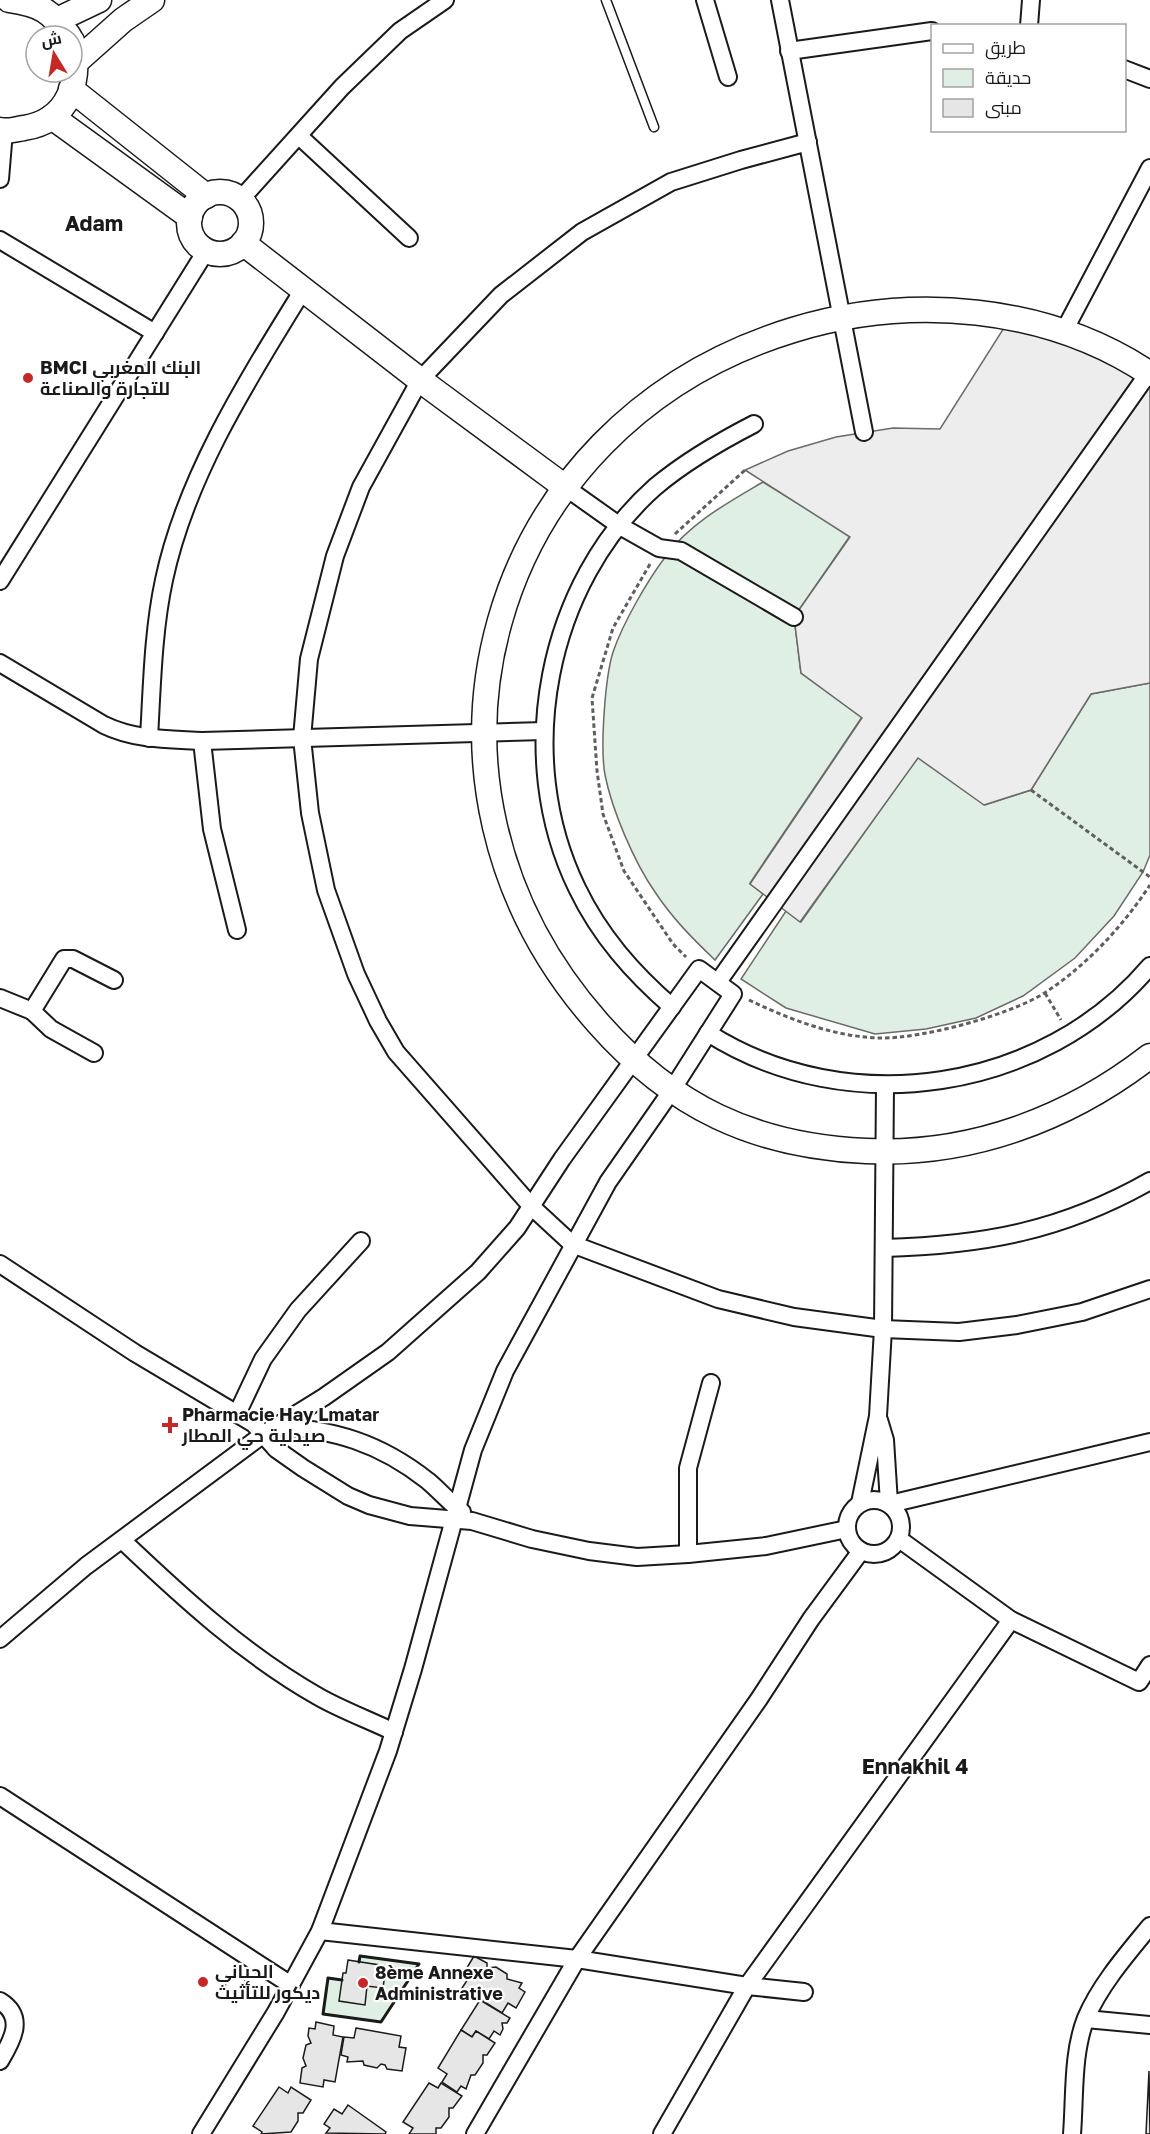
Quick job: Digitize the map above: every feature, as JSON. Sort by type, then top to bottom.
[{"type":"street","points":[[0,2],[8,0],[34,4],[53,14],[60,24]]},
{"type":"street","points":[[68,24],[99,0]]},
{"type":"street","points":[[84,45],[152,0]]},
{"type":"street","points":[[240,200],[342,87],[400,31],[445,0]]},
{"type":"street","points":[[705,0],[728,77]]},
{"type":"street","points":[[780,0],[844,318],[864,432]]},
{"type":"street","points":[[1029,24],[1032,0]]},
{"type":"street","points":[[789,51],[931,31]]},
{"type":"street","points":[[1126,69],[1150,79]]},
{"type":"street","points":[[0,179],[2,130],[36,126],[52,117],[66,102],[73,84]]},
{"type":"street","points":[[71,89],[206,196]]},
{"type":"street","points":[[52,117],[190,217]]},
{"type":"street","points":[[299,136],[410,238]]},
{"type":"street","points":[[808,142],[671,182],[582,232],[501,295],[420,380],[361,488],[335,556],[309,659],[302,738],[310,813],[326,890],[345,948],[378,1021],[396,1052],[532,1207],[572,1244],[718,1299],[794,1317],[884,1329],[959,1332],[1017,1325],[1082,1312],[1150,1288]]},
{"type":"street","points":[[1064,331],[1150,168]]},
{"type":"street","points":[[227,193],[240,200],[247,208],[251,225],[243,243],[239,248],[223,254],[206,251],[193,238],[190,217],[195,205],[206,196],[227,193]]},
{"type":"street","points":[[0,240],[155,333]]},
{"type":"street","points":[[243,243],[420,380],[620,526],[659,548],[681,551],[794,617]]},
{"type":"street","points":[[0,581],[206,251]]},
{"type":"street","points":[[149,738],[158,619],[164,580],[177,535],[198,479],[228,420],[303,290]]},
{"type":"street","points":[[718,982],[1150,373],[1104,347],[1064,331],[1016,318],[950,311],[914,310],[844,318],[775,335],[724,357],[687,377],[613,434],[565,488],[531,540],[504,603],[489,661],[484,733],[486,780],[508,870],[523,909],[564,981],[585,1009],[633,1059],[672,1090],[718,1119],[779,1139],[844,1150],[886,1152],[941,1148],[973,1142],[1036,1123],[1098,1093],[1150,1056]]},
{"type":"street","points":[[672,1007],[636,976],[609,942],[576,887],[555,826],[546,785],[544,731],[549,678],[564,626],[585,577],[620,526],[654,488],[692,459],[754,424]]},
{"type":"street","points":[[0,663],[121,734],[149,738],[202,741],[544,731]]},
{"type":"street","points":[[202,741],[212,829],[237,930]]},
{"type":"street","points":[[32,1011],[64,959],[73,960],[114,980]]},
{"type":"street","points":[[708,1034],[773,1065],[827,1080],[885,1086],[939,1082],[993,1069],[1045,1048],[1093,1019],[1135,983],[1150,966]]},
{"type":"street","points":[[0,1639],[86,1566],[263,1428],[353,1377],[421,1324],[498,1252],[699,969],[734,994],[672,1090],[608,1182],[504,1371],[473,1450],[394,1732],[320,1931],[291,1985],[201,2134]]},
{"type":"street","points":[[0,998],[32,1011],[42,1024],[94,1053]]},
{"type":"street","points":[[861,1503],[878,1416],[884,1329],[885,1086]]},
{"type":"street","points":[[884,1248],[948,1246],[986,1241],[1046,1227],[1085,1213],[1150,1181]]},
{"type":"street","points":[[237,1414],[263,1359],[298,1310],[361,1241]]},
{"type":"street","points":[[0,1264],[135,1353],[263,1428],[303,1468],[348,1496],[369,1505],[410,1516],[455,1513]]},
{"type":"street","points":[[688,1554],[688,1468],[711,1383]]},
{"type":"street","points":[[878,1416],[885,1440],[889,1504],[900,1519],[902,1529],[894,1546],[878,1554],[861,1551],[849,1538],[847,1529],[853,1510],[861,1503],[870,1500],[889,1504],[1150,1442]]},
{"type":"street","points":[[263,1428],[315,1430],[374,1446],[423,1477],[455,1513],[472,1521],[532,1539],[590,1551],[637,1557],[688,1554],[766,1546],[847,1529]]},
{"type":"street","points":[[899,1539],[1011,1620],[1139,1682],[1150,1665]]},
{"type":"street","points":[[122,1540],[194,1607],[252,1654],[319,1697],[394,1732]]},
{"type":"street","points":[[475,2134],[577,1959],[759,1699],[811,1619],[861,1551]]},
{"type":"street","points":[[662,2134],[747,1986],[1011,1620]]},
{"type":"street","points":[[0,1796],[291,1985]]},
{"type":"street","points":[[1072,2134],[1079,2050],[1086,2019],[1123,1960],[1150,1926]]},
{"type":"street","points":[[320,1931],[577,1959],[747,1986],[804,1992]]},
{"type":"street","points":[[0,2001],[9,2007],[15,2020],[14,2038],[0,2061]]},
{"type":"street","points":[[1086,2019],[1150,2025]]},
{"type":"lane","points":[[606,0],[654,128]]},
{"type":"path","points":[[699,969],[673,944],[624,871],[603,814],[597,771],[592,698],[613,628],[659,548],[745,470]]},
{"type":"path","points":[[1031,790],[1150,877]]},
{"type":"path","points":[[734,994],[794,1021],[852,1035],[880,1038],[928,1033],[990,1017],[1045,993],[1126,921],[1150,885]]},
{"type":"path","points":[[1045,993],[1069,1034]]},
{"type":"green space","points":[[763,482],[850,536],[794,617],[801,673],[862,717],[750,883],[763,894],[715,960],[683,928],[662,902],[639,866],[625,835],[605,775],[603,731],[606,695],[610,664],[617,641],[636,602],[666,556],[698,523]]},
{"type":"green space","points":[[1150,683],[1150,855],[1143,872],[1114,916],[1075,958],[1023,996],[976,1018],[926,1029],[875,1034],[786,1008],[741,979],[786,911],[801,922],[918,757],[985,805],[1031,790],[1091,694]]},
{"type":"green space","points":[[360,1956],[419,1964],[381,2022],[323,2014],[328,1978],[356,1982]]},
{"type":"shaded area","points":[[1007,323],[1053,332],[1139,376],[1150,387],[1150,683],[1091,694],[1031,790],[984,805],[918,758],[800,922],[750,884],[862,718],[801,673],[794,617],[850,537],[745,470],[788,451],[836,437],[893,428],[940,429]]},
{"type":"building","points":[[474,1956],[487,1963],[487,1968],[496,1967],[507,1974],[507,1979],[522,1983],[519,1988],[525,1992],[516,2008],[508,2003],[502,2013],[462,1988],[468,1979],[462,1976]]},
{"type":"building","name":"8ème Annexe Administrative","points":[[348,1960],[386,1966],[383,1988],[367,1986],[365,2005],[339,2001],[343,1973],[346,1973]]},
{"type":"building","points":[[480,2000],[510,2018],[507,2023],[502,2023],[503,2029],[500,2035],[494,2031],[489,2039],[476,2031],[472,2037],[461,2030]]},
{"type":"building","points":[[316,2022],[334,2026],[333,2035],[343,2037],[335,2082],[324,2080],[323,2087],[300,2083],[302,2068],[306,2066],[303,2058],[306,2045],[311,2043],[308,2036],[309,2028],[315,2029]]},
{"type":"building","points":[[356,2028],[401,2036],[399,2047],[406,2048],[402,2071],[387,2069],[381,2064],[377,2068],[364,2065],[363,2061],[347,2062],[348,2057],[341,2055],[344,2037],[354,2038]]},
{"type":"building","points":[[461,2030],[472,2037],[476,2031],[495,2043],[487,2055],[483,2055],[483,2063],[475,2075],[471,2075],[466,2089],[461,2086],[457,2092],[442,2082],[447,2074],[438,2068]]},
{"type":"building","points":[[1149,2071],[1150,2134],[1146,2134]]},
{"type":"building","points":[[429,2083],[438,2088],[441,2083],[462,2096],[453,2108],[449,2108],[449,2117],[441,2128],[436,2128],[436,2134],[409,2134],[413,2128],[403,2122]]},
{"type":"building","points":[[279,2087],[288,2093],[291,2087],[311,2100],[303,2113],[298,2113],[298,2121],[291,2132],[261,2134],[262,2132],[253,2126]]},
{"type":"building","points":[[348,2105],[386,2132],[385,2134],[326,2133],[330,2128],[324,2124],[334,2109],[342,2114]]},
{"type":"wall","points":[[342,1980],[328,1978],[323,2014],[381,2022],[419,1964],[360,1956],[359,1962]]},
{"type":"place","name":"BMCI البنك المغربي للتجارة والصناعة","points":[[28,378]]},
{"type":"place","name":"Pharmacie Hay Lmatar صيدلية حي المطار","points":[[170,1425]]},
{"type":"place","name":"الحياني ديكور للتأثيث","points":[[203,1982]]},
{"type":"place","name":"8ème Annexe Administrative","points":[[363,1983]]},
{"type":"district","name":"Adam","points":[[94,224]]},
{"type":"district","name":"Ennakhil 4","points":[[915,1767]]}]
